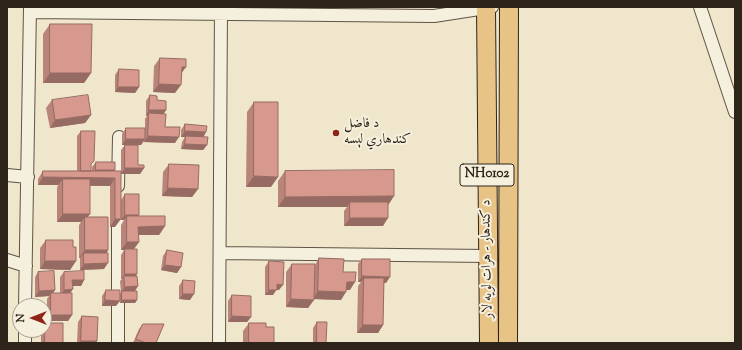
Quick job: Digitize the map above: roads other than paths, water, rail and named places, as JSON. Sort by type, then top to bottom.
[{"type":"highway","name":"د کندهار - هرات لويه لار","points":[[489,7],[489,343]]},
{"type":"highway","name":"د کندهار - هرات لويه لار","points":[[508,343],[509,7]]},
{"type":"highway","points":[[488,189],[508,188]]},
{"type":"street","points":[[26,298],[30,9],[333,11],[434,16],[489,7]]},
{"type":"street","points":[[700,7],[735,112]]},
{"type":"street","points":[[219,343],[221,11]]},
{"type":"street","points":[[118,343],[119,137]]},
{"type":"street","points":[[7,174],[28,177]]},
{"type":"street","points":[[220,253],[488,256]]},
{"type":"street","points":[[7,260],[26,266]]},
{"type":"place","name":"د فاضل کندهاري لېسه","points":[[336,133]]}]
